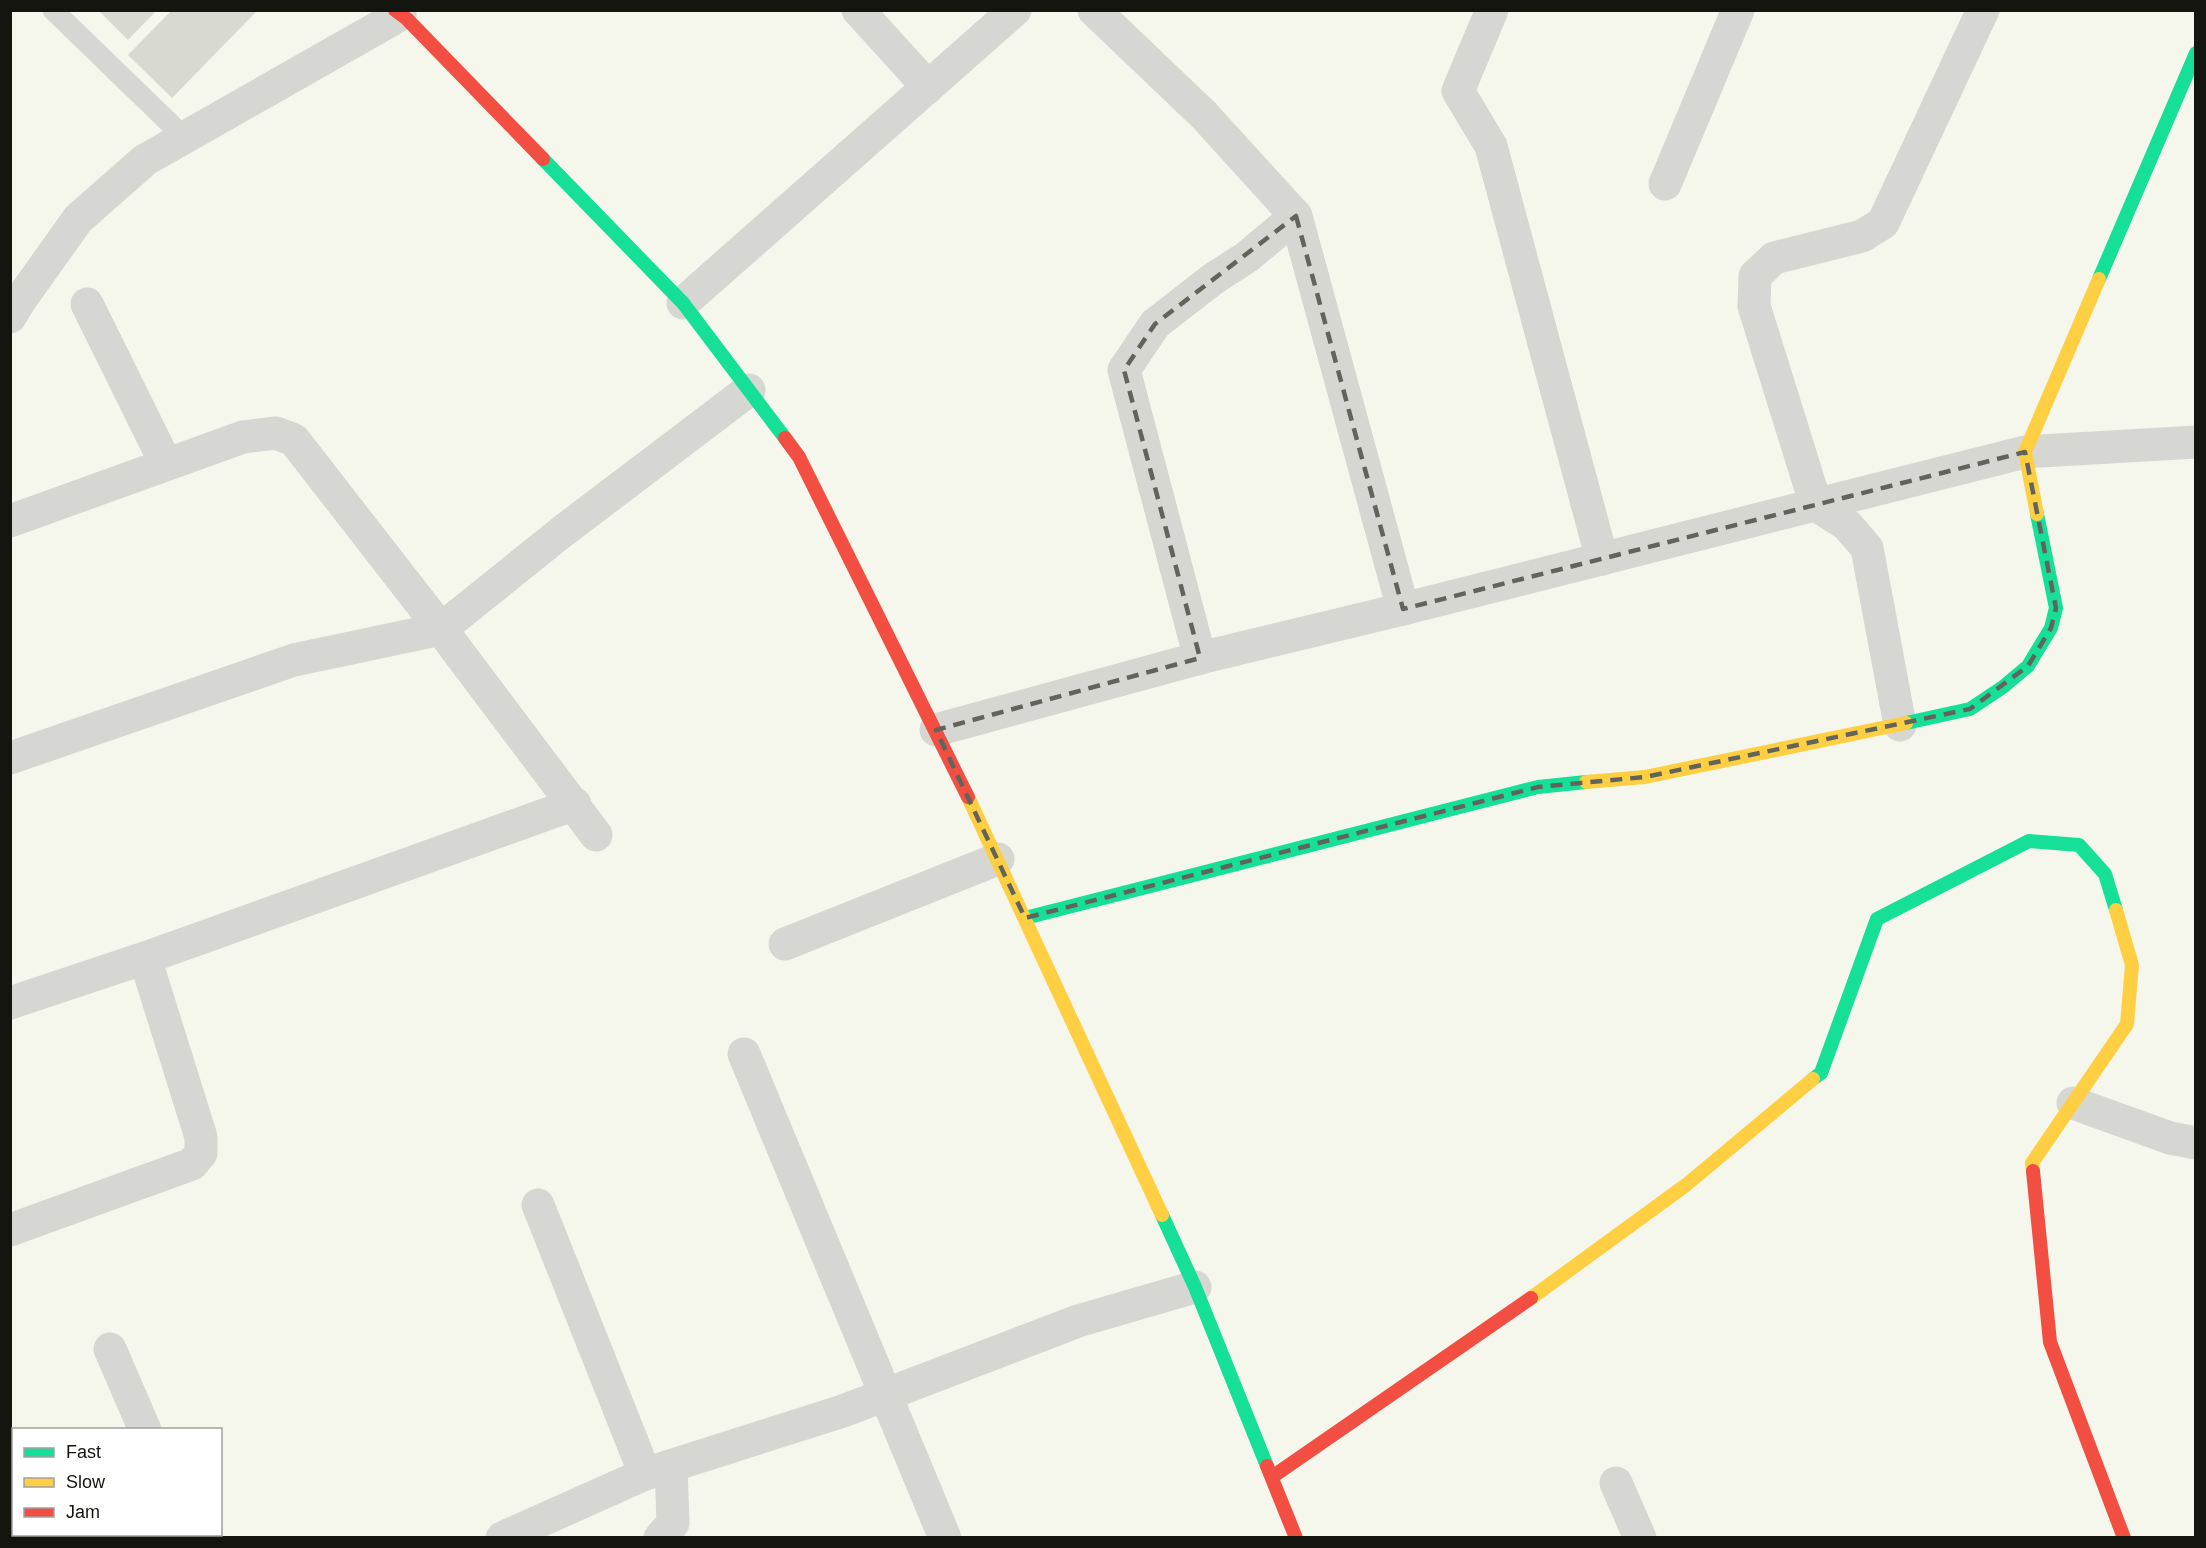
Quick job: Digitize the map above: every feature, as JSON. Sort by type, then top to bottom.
[{"type":"street","points":[[858,10],[928,87]]},
{"type":"street","points":[[683,303],[1015,10]]},
{"type":"street","points":[[1094,10],[1204,115],[1296,216],[1403,609]]},
{"type":"street","points":[[1492,10],[1458,91],[1491,146],[1602,559]]},
{"type":"street","points":[[1665,184],[1738,10]]},
{"type":"street","points":[[1900,725],[1867,548],[1847,525],[1816,505],[1754,306],[1755,276],[1774,258],[1862,236],[1883,223],[1983,10]]},
{"type":"street","points":[[10,317],[78,219],[145,160],[405,14],[683,303],[799,457],[998,859],[1195,1287],[1296,1538]]},
{"type":"street","points":[[1025,918],[1538,788],[1645,777],[1970,709],[2003,687],[2028,666],[2051,628],[2056,608],[2025,452],[2196,53]]},
{"type":"street","points":[[1200,658],[1124,370],[1155,324],[1212,279],[1246,257],[1296,216]]},
{"type":"street","points":[[87,304],[166,464]]},
{"type":"street","points":[[10,758],[294,660],[441,629],[563,531],[748,390]]},
{"type":"street","points":[[10,520],[243,436],[276,433],[294,440],[441,629],[596,835]]},
{"type":"street","points":[[936,730],[1200,658],[2025,452],[2196,442]]},
{"type":"street","points":[[10,1003],[145,958],[574,804]]},
{"type":"street","points":[[1272,1477],[1563,1275],[1686,1185],[1821,1073],[1877,919],[2029,841],[2079,844],[2104,874],[2132,965],[2127,1024],[2032,1163],[2050,1342],[2124,1538]]},
{"type":"street","points":[[785,944],[998,859]]},
{"type":"street","points":[[10,1230],[192,1164],[201,1153],[201,1137],[145,958]]},
{"type":"street","points":[[744,1054],[945,1538]]},
{"type":"street","points":[[2073,1103],[2170,1138],[2196,1143]]},
{"type":"street","points":[[538,1205],[658,1470],[673,1523],[660,1538]]},
{"type":"street","points":[[502,1538],[658,1470],[843,1411],[1078,1322],[1195,1287]]},
{"type":"street","points":[[111,1349],[144,1428]]},
{"type":"street","points":[[1616,1483],[1640,1538]]},
{"type":"lane","points":[[53,10],[184,137]]},
{"type":"highlighted area","points":[[1296,216],[1403,609],[2025,452],[2056,608],[2051,628],[2028,666],[1970,709],[1645,777],[1538,787],[1025,918],[936,730],[1200,658],[1124,370],[1155,324]]},
{"type":"building","points":[[98,10],[157,10],[128,40]]},
{"type":"building","points":[[172,10],[258,10],[172,98],[128,55]]},
{"type":"traffic: fast","points":[[2099,279],[2196,53]]},
{"type":"traffic: fast","points":[[543,159],[683,303],[785,438]]},
{"type":"traffic: fast","points":[[1906,723],[1970,709],[2003,687],[2028,666],[2051,628],[2056,608],[2037,514]]},
{"type":"traffic: fast","points":[[1025,918],[1538,787],[1586,782]]},
{"type":"traffic: fast","points":[[1813,1079],[1821,1073],[1877,919],[2029,841],[2079,845],[2105,874],[2116,910]]},
{"type":"traffic: fast","points":[[1162,1215],[1195,1287],[1267,1466]]},
{"type":"traffic: slow","points":[[2037,514],[2025,452],[2099,279]]},
{"type":"traffic: slow","points":[[1586,782],[1645,777],[1906,723]]},
{"type":"traffic: slow","points":[[968,797],[1162,1215]]},
{"type":"traffic: slow","points":[[2033,1171],[2032,1163],[2127,1024],[2132,965],[2116,910]]},
{"type":"traffic: slow","points":[[1531,1298],[1686,1185],[1813,1079]]},
{"type":"traffic: jam","points":[[395,10],[407,19],[543,159]]},
{"type":"traffic: jam","points":[[785,438],[799,457],[968,797]]},
{"type":"traffic: jam","points":[[2033,1171],[2050,1342],[2124,1538]]},
{"type":"traffic: jam","points":[[1272,1477],[1531,1298]]},
{"type":"traffic: jam","points":[[1267,1466],[1296,1538]]}]
